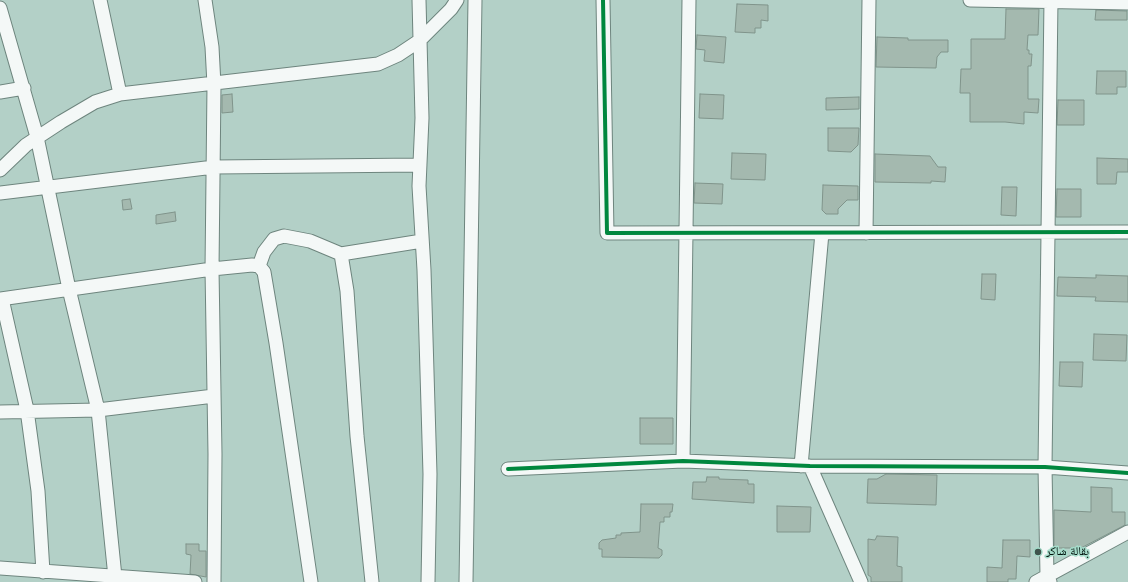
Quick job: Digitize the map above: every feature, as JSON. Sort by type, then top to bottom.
[{"type":"street","points":[[100,0],[120,94]]},
{"type":"street","points":[[205,0],[212,47],[214,84],[212,269],[214,582]]},
{"type":"street","points":[[419,0],[422,118],[419,186],[430,474],[428,582]]},
{"type":"street","points":[[0,170],[26,145],[37,137],[95,102],[120,94],[378,64],[398,55],[419,41],[451,9],[457,0]]},
{"type":"street","points":[[466,582],[475,0]]},
{"type":"street","points":[[603,0],[607,233],[1128,232]]},
{"type":"street","points":[[683,461],[689,0]]},
{"type":"street","points":[[866,233],[869,0]]},
{"type":"street","points":[[970,0],[1128,3]]},
{"type":"street","points":[[1044,580],[1051,1]]},
{"type":"street","points":[[0,8],[37,137],[69,289],[98,410],[115,577]]},
{"type":"street","points":[[0,92],[24,88]]},
{"type":"street","points":[[0,193],[214,167],[420,165]]},
{"type":"street","points":[[822,233],[805,466],[861,582]]},
{"type":"street","points":[[259,266],[264,252],[274,239],[284,236],[310,241],[341,254],[422,241]]},
{"type":"street","points":[[341,254],[347,292],[357,436],[372,582]]},
{"type":"street","points":[[43,572],[38,491],[27,410],[1,299],[212,269],[252,265],[259,266],[264,272],[276,343],[311,582]]},
{"type":"street","points":[[0,412],[27,410],[98,410],[214,396]]},
{"type":"street","points":[[508,469],[683,461],[805,466],[1045,467],[1128,473]]},
{"type":"street","points":[[1044,580],[1128,532]]},
{"type":"street","points":[[0,568],[195,582]]},
{"type":"building","points":[[737,4],[768,5],[768,21],[761,20],[761,28],[755,28],[755,33],[735,32]]},
{"type":"building","points":[[1006,9],[1039,9],[1038,35],[1028,35],[1027,50],[1029,50],[1029,54],[1032,54],[1031,66],[1028,66],[1028,99],[1039,99],[1038,113],[1024,112],[1024,124],[1005,122],[970,122],[970,93],[960,93],[961,69],[971,69],[971,39],[1005,39]]},
{"type":"building","points":[[1096,10],[1127,11],[1127,20],[1095,20]]},
{"type":"building","points":[[697,35],[726,37],[724,63],[704,61],[705,50],[696,49]]},
{"type":"building","points":[[877,37],[908,38],[908,40],[948,40],[948,52],[941,52],[937,57],[936,68],[876,67]]},
{"type":"building","points":[[1097,71],[1126,71],[1126,87],[1117,87],[1117,94],[1096,94]]},
{"type":"building","points":[[232,94],[233,112],[222,113],[222,95]]},
{"type":"building","points":[[700,94],[724,95],[723,119],[699,118]]},
{"type":"building","points":[[859,97],[859,109],[826,110],[826,98]]},
{"type":"building","points":[[1058,100],[1084,100],[1084,125],[1057,125]]},
{"type":"building","points":[[828,128],[859,128],[858,145],[851,152],[828,151]]},
{"type":"building","points":[[732,153],[766,154],[765,180],[731,179]]},
{"type":"building","points":[[875,154],[930,156],[938,167],[946,167],[945,182],[875,182]]},
{"type":"building","points":[[1097,158],[1128,159],[1128,172],[1117,172],[1116,184],[1097,184]]},
{"type":"building","points":[[695,183],[723,184],[722,204],[694,203]]},
{"type":"building","points":[[823,185],[858,186],[858,200],[847,200],[838,209],[838,214],[826,214],[822,210]]},
{"type":"building","points":[[1002,187],[1017,187],[1016,216],[1001,215]]},
{"type":"building","points":[[1057,189],[1081,189],[1081,217],[1056,217]]},
{"type":"building","points":[[130,199],[132,209],[123,210],[122,200]]},
{"type":"building","points":[[175,212],[176,221],[156,224],[156,215]]},
{"type":"building","points":[[982,274],[996,274],[995,300],[981,299]]},
{"type":"building","points":[[1096,275],[1128,276],[1128,302],[1095,301],[1096,297],[1057,296],[1058,277],[1096,278]]},
{"type":"building","points":[[1094,334],[1127,335],[1126,361],[1093,360]]},
{"type":"building","points":[[1060,362],[1083,362],[1082,387],[1059,386]]},
{"type":"building","points":[[640,418],[673,418],[673,444],[640,444]]},
{"type":"building","points":[[886,474],[937,475],[936,505],[867,503],[868,479],[877,479]]},
{"type":"building","points":[[707,477],[748,480],[748,484],[754,484],[754,503],[692,499],[693,482],[706,482]]},
{"type":"building","points":[[1091,487],[1112,488],[1112,512],[1125,512],[1125,525],[1081,548],[1054,548],[1054,510],[1091,512]]},
{"type":"building","points":[[641,504],[673,504],[670,517],[664,517],[664,522],[660,522],[658,548],[662,550],[662,555],[659,558],[602,557],[602,549],[599,549],[599,543],[602,540],[616,538],[616,535],[621,535],[621,533],[640,532]]},
{"type":"building","points":[[777,506],[811,507],[810,532],[777,532]]},
{"type":"building","points":[[877,536],[898,537],[897,566],[902,567],[902,582],[871,582],[871,577],[868,575],[868,539],[875,540]]},
{"type":"building","points":[[1003,540],[1030,540],[1030,557],[1017,556],[1016,579],[1008,579],[1008,582],[987,582],[987,567],[1002,568]]},
{"type":"building","points":[[186,544],[199,544],[199,551],[206,551],[206,577],[190,574],[191,555],[186,554]]},
{"type":"cycle path","points":[[603,0],[607,233],[1128,232]]},
{"type":"cycle path","points":[[508,469],[683,461],[810,466],[1045,467],[1128,473]]},
{"type":"place","name":"بقالة شاكر","points":[[1038,552]]}]
